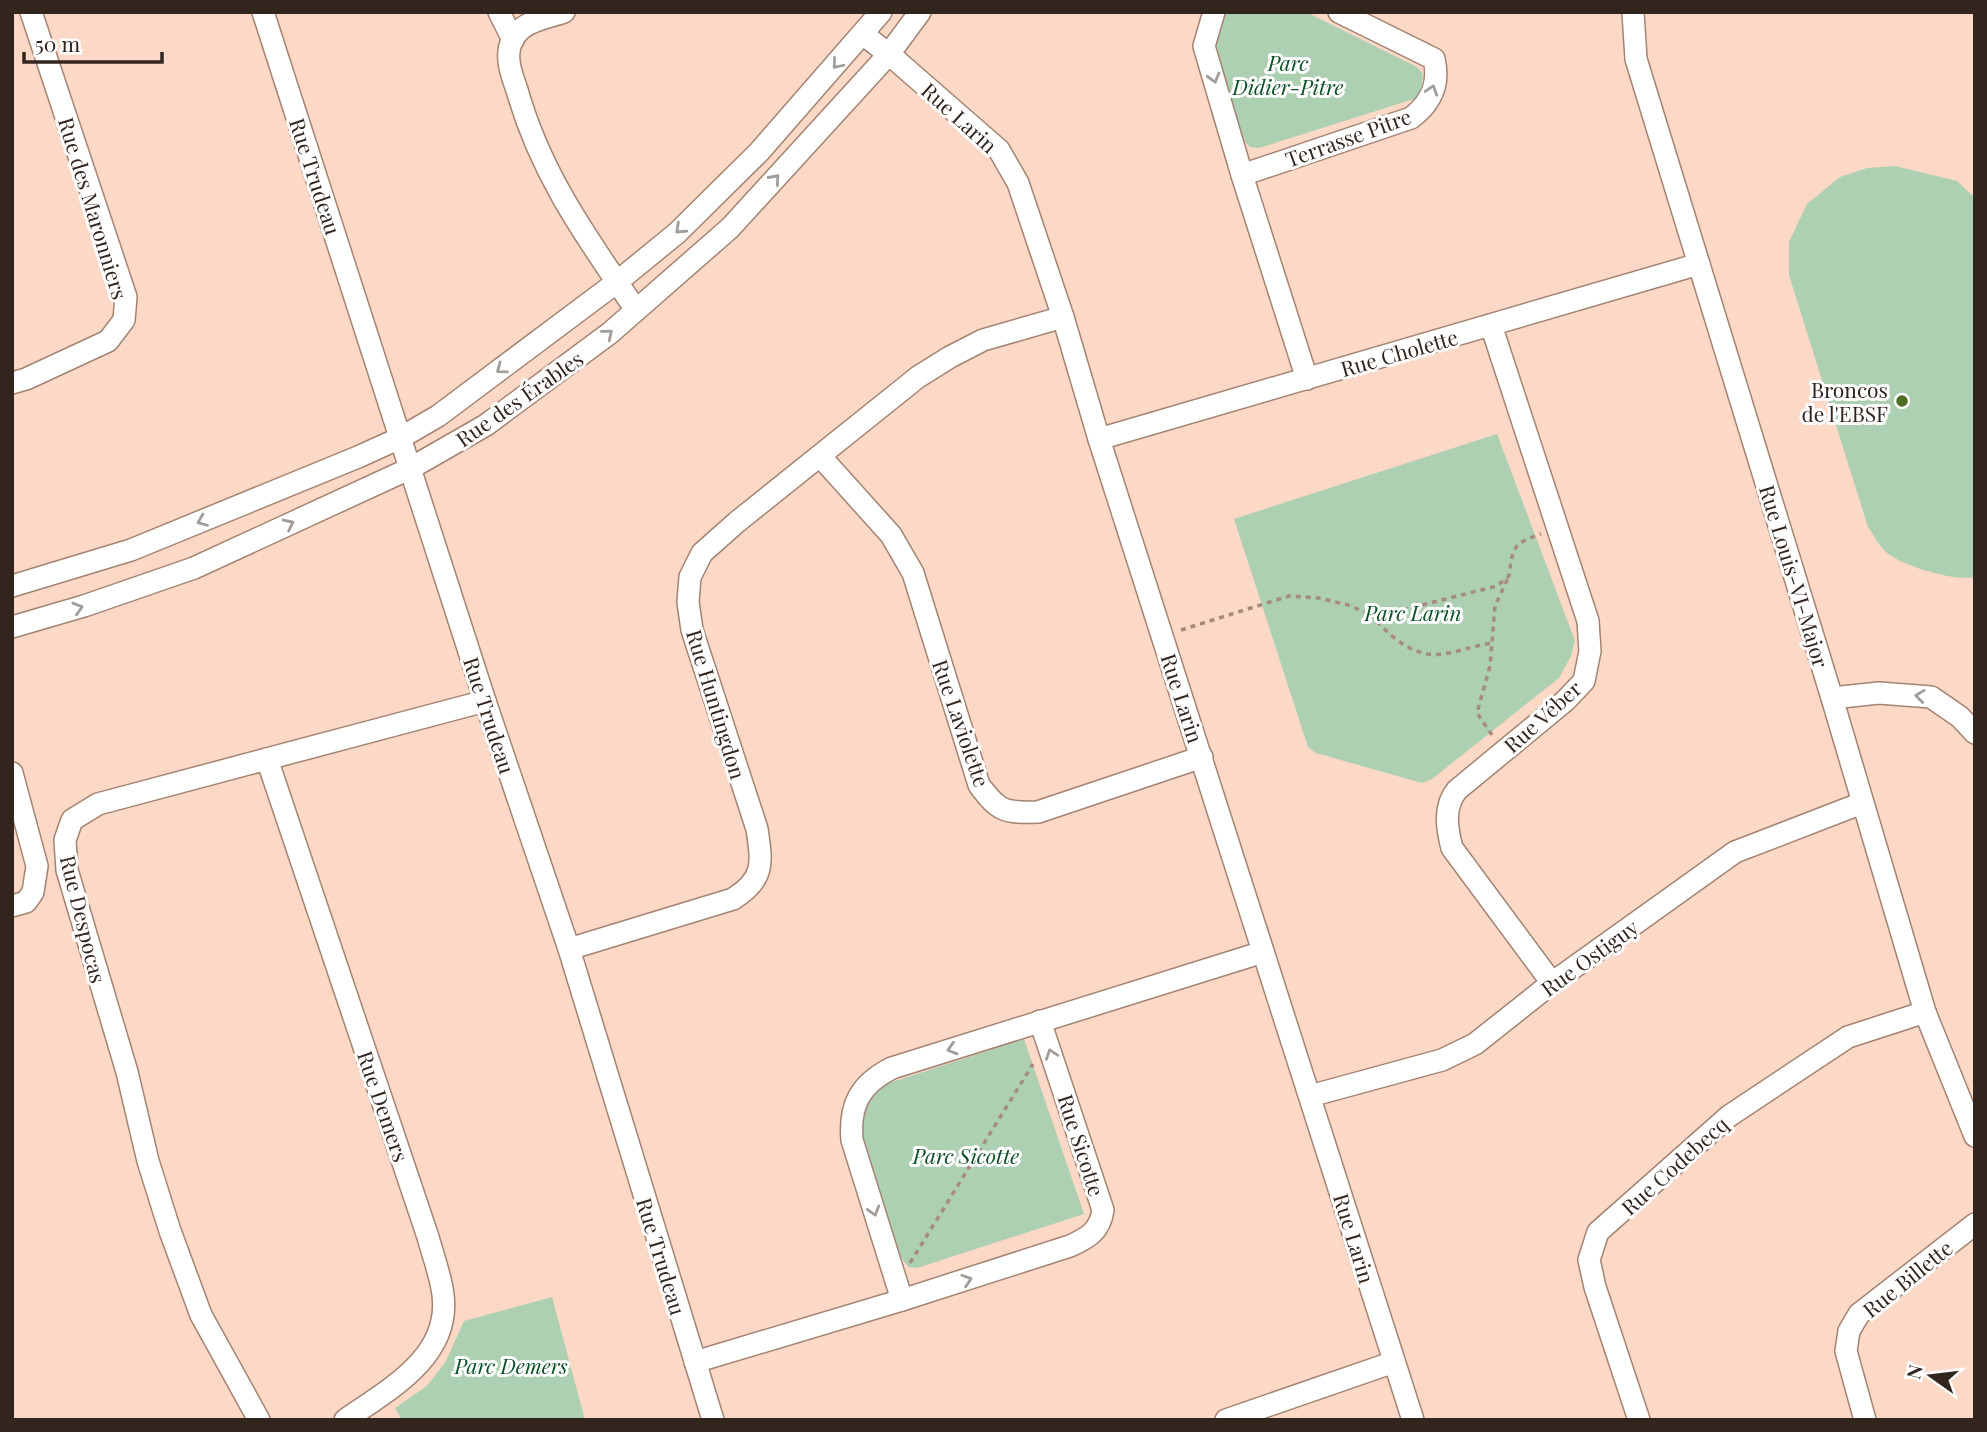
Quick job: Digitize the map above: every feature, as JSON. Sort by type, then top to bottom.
[{"type":"street","name":"Rue des Maronniers","points":[[12,383],[108,341],[124,320],[126,297],[31,12]]},
{"type":"street","name":"Rue Trudeau","points":[[263,12],[485,701],[569,949],[713,1420]]},
{"type":"street","points":[[499,12],[513,40]]},
{"type":"street","points":[[564,12],[530,22],[520,29],[508,55],[511,71],[542,161],[559,194],[636,310]]},
{"type":"street","name":"Rue des Érables","points":[[12,586],[131,550],[358,457],[400,438],[438,416],[617,282],[677,233],[759,152],[881,12]]},
{"type":"street","name":"Rue des Érables","points":[[12,627],[84,607],[194,568],[411,468],[486,425],[610,333],[730,228],[889,54],[920,12]]},
{"type":"street","points":[[1214,12],[1204,46],[1307,379]]},
{"type":"street","name":"Terrasse Pitre","points":[[1242,175],[1411,118],[1425,107],[1434,90],[1437,72],[1434,60],[1339,12]]},
{"type":"street","name":"Rue Louis-VI-Major","points":[[1633,12],[1636,59],[1832,698],[1925,1012],[1975,1136]]},
{"type":"street","name":"Rue Larin","points":[[863,34],[999,150],[1018,183],[1063,317],[1099,439],[1413,1420]]},
{"type":"street","name":"Rue Cholette","points":[[1099,439],[1699,264]]},
{"type":"street","name":"Rue Huntingdon","points":[[569,949],[733,899],[748,889],[760,872],[757,829],[692,630],[688,602],[690,577],[702,553],[918,377],[984,340],[1063,317]]},
{"type":"street","name":"Rue Véber","points":[[1491,325],[1588,621],[1590,651],[1584,681],[1565,701],[1452,795],[1446,828],[1452,848],[1552,983]]},
{"type":"street","name":"Rue Laviolette","points":[[820,456],[891,535],[913,573],[979,785],[993,804],[1014,813],[1038,812],[1202,757]]},
{"type":"street","points":[[1832,698],[1879,693],[1931,697],[1960,717],[1975,733]]},
{"type":"street","name":"Rue Despocas","points":[[259,1420],[201,1315],[170,1231],[127,1072],[67,870],[65,840],[72,820],[98,804],[485,701]]},
{"type":"street","name":"Rue Demers","points":[[267,759],[428,1237],[443,1297],[441,1331],[427,1356],[394,1386],[345,1420]]},
{"type":"street","points":[[12,773],[37,866],[33,892],[26,902],[12,906]]},
{"type":"street","name":"Rue Ostiguy","points":[[1310,1096],[1442,1060],[1475,1044],[1552,983],[1735,852],[1863,803]]},
{"type":"street","points":[[902,1300],[852,1140],[850,1121],[854,1106],[862,1090],[875,1076],[892,1068],[1264,952]]},
{"type":"street","name":"Rue Codebecq","points":[[1639,1420],[1589,1261],[1598,1232],[1729,1116],[1848,1037],[1925,1012]]},
{"type":"street","name":"Rue Sicotte","points":[[695,1362],[1070,1246],[1093,1234],[1098,1228],[1103,1210],[1040,1021]]},
{"type":"street","name":"Rue Billette","points":[[1865,1420],[1846,1350],[1849,1331],[1858,1314],[1975,1224]]},
{"type":"street","points":[[1226,1420],[1394,1362]]},
{"type":"path","points":[[1503,751],[1477,713],[1493,642],[1495,606],[1508,576],[1513,548],[1520,541]]},
{"type":"path","points":[[1370,614],[1402,610],[1497,586],[1508,576]]},
{"type":"path","points":[[1162,635],[1289,596],[1348,604],[1370,614],[1389,635],[1414,652],[1447,654],[1493,642]]},
{"type":"path","points":[[895,1278],[908,1267],[1037,1057],[1049,1047]]},
{"type":"green space","name":"Parc Didier-Pitre","points":[[1223,12],[1306,12],[1417,67],[1423,74],[1421,91],[1417,98],[1259,148],[1250,147],[1245,142],[1213,50]]},
{"type":"green space","name":"Broncos de l'EBSF","points":[[1895,166],[1957,181],[1975,198],[1975,577],[1941,575],[1901,561],[1884,550],[1868,527],[1789,275],[1789,242],[1807,204],[1840,177],[1867,168]]},
{"type":"green space","name":"Parc Larin","points":[[1497,434],[1575,641],[1571,656],[1559,678],[1432,779],[1422,783],[1316,753],[1308,747],[1234,519]]},
{"type":"green space","name":"Parc Sicotte","points":[[1024,1039],[1084,1214],[917,1268],[908,1267],[901,1257],[860,1129],[871,1094],[880,1086]]},
{"type":"green space","name":"Parc Demers","points":[[552,1297],[585,1420],[402,1420],[395,1408],[427,1386],[446,1361],[464,1321]]},
{"type":"place","name":"Broncos de l'EBSF","points":[[1902,401]]}]
